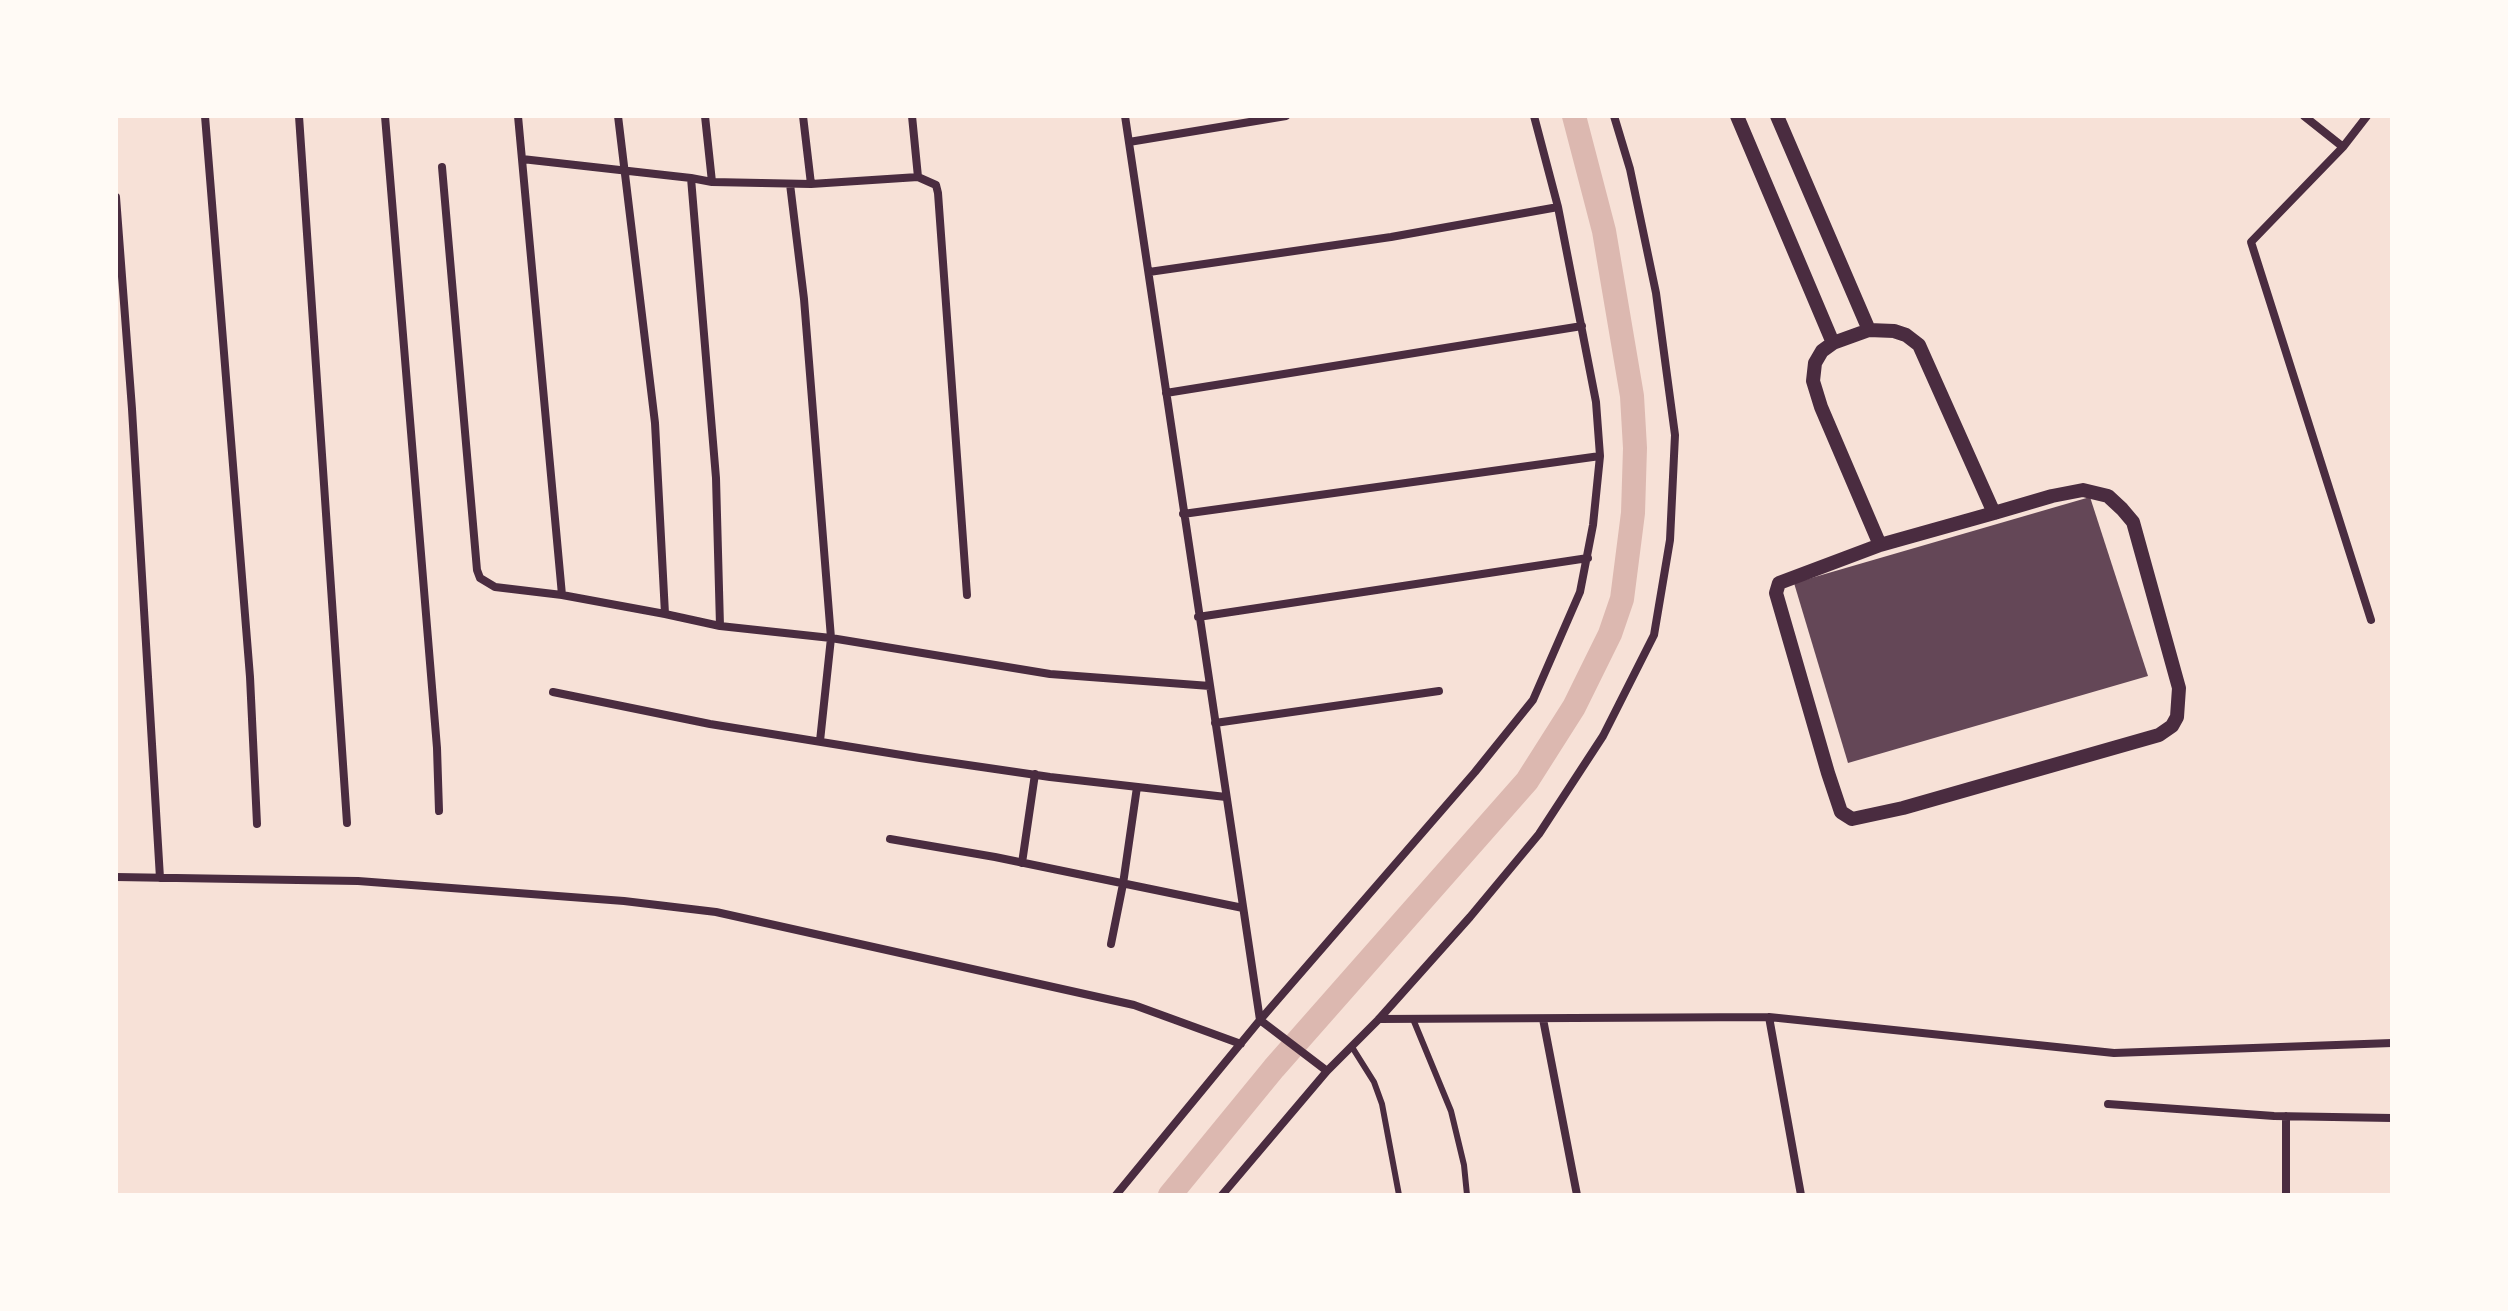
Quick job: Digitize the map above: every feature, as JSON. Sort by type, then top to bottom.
[{"type":"street","points":[[205,116],[250,677],[257,824]]},
{"type":"street","points":[[299,116],[347,823]]},
{"type":"street","points":[[385,116],[437,748],[439,811]]},
{"type":"street","points":[[518,116],[562,595]]},
{"type":"street","points":[[618,116],[655,423],[665,614]]},
{"type":"street","points":[[705,116],[712,182]]},
{"type":"street","points":[[803,116],[811,184]]},
{"type":"street","points":[[912,116],[918,177]]},
{"type":"street","points":[[1125,116],[1260,1020],[1327,1071]]},
{"type":"street","points":[[1129,142],[1286,116]]},
{"type":"street","points":[[1116,1195],[1260,1020],[1475,772],[1533,700],[1580,592],[1588,558],[1600,456],[1596,402],[1558,207],[1534,116]]},
{"type":"street","points":[[1222,1195],[1327,1071],[1379,1019],[1539,834],[1603,736],[1654,635],[1670,540],[1675,435],[1656,293],[1630,169],[1614,116]]},
{"type":"street","points":[[1737,116],[1833,343]]},
{"type":"street","points":[[1777,116],[1869,330]]},
{"type":"street","points":[[2304,116],[2343,147]]},
{"type":"street","points":[[2367,116],[2343,147],[2251,242],[2371,620]]},
{"type":"street","points":[[522,159],[712,182],[811,184],[918,177],[936,185],[967,595]]},
{"type":"street","points":[[442,167],[477,570],[485,584],[562,595],[720,626],[831,638],[1050,674],[1210,686]]},
{"type":"street","points":[[691,178],[716,478],[720,626]]},
{"type":"street","points":[[790,184],[804,299],[831,638],[820,741]]},
{"type":"street","points":[[116,197],[160,878]]},
{"type":"street","points":[[1149,272],[1391,237],[1558,207]]},
{"type":"street","points":[[1166,393],[1582,326]]},
{"type":"street","points":[[1880,545],[1821,407],[1813,381],[1815,363],[1833,343],[1869,330],[1894,331],[1919,345],[1994,513]]},
{"type":"street","points":[[1183,514],[1600,456]]},
{"type":"street","points":[[2083,490],[2108,496],[2128,516],[2133,522],[2179,688],[2177,717],[2172,726],[2159,735],[1903,808],[1852,819],[1841,812],[1828,773],[1776,593],[1779,583],[1880,545],[1994,513],[2083,490]]},
{"type":"street","points":[[1198,617],[1588,558]]},
{"type":"street","points":[[1215,723],[1439,691]]},
{"type":"street","points":[[553,692],[710,724],[1035,774],[1226,797]]},
{"type":"street","points":[[1022,863],[1035,774]]},
{"type":"street","points":[[1111,944],[1137,787]]},
{"type":"street","points":[[890,839],[1243,908]]},
{"type":"street","points":[[116,877],[358,881],[624,901],[716,912],[1134,1005],[1241,1044]]},
{"type":"street","points":[[1379,1019],[1769,1017],[2114,1053],[2392,1043]]},
{"type":"street","points":[[1769,1017],[1801,1195]]},
{"type":"street","points":[[1543,1019],[1577,1195]]},
{"type":"street","points":[[2108,1104],[2286,1116],[2392,1118]]},
{"type":"street","points":[[2286,1116],[2286,1195]]},
{"type":"lane","points":[[1413,1019],[1451,1111],[1464,1165],[1467,1195]]},
{"type":"lane","points":[[1352,1047],[1374,1082],[1392,1151],[1399,1195]]},
{"type":"building","points":[[2090,497],[2148,676],[1848,763],[1794,583]]},
{"type":"waterway","points":[[1170,1195],[1274,1068],[1527,781],[1574,707],[1610,634],[1622,599],[1633,513],[1635,448],[1632,396],[1604,231],[1574,116]]}]
